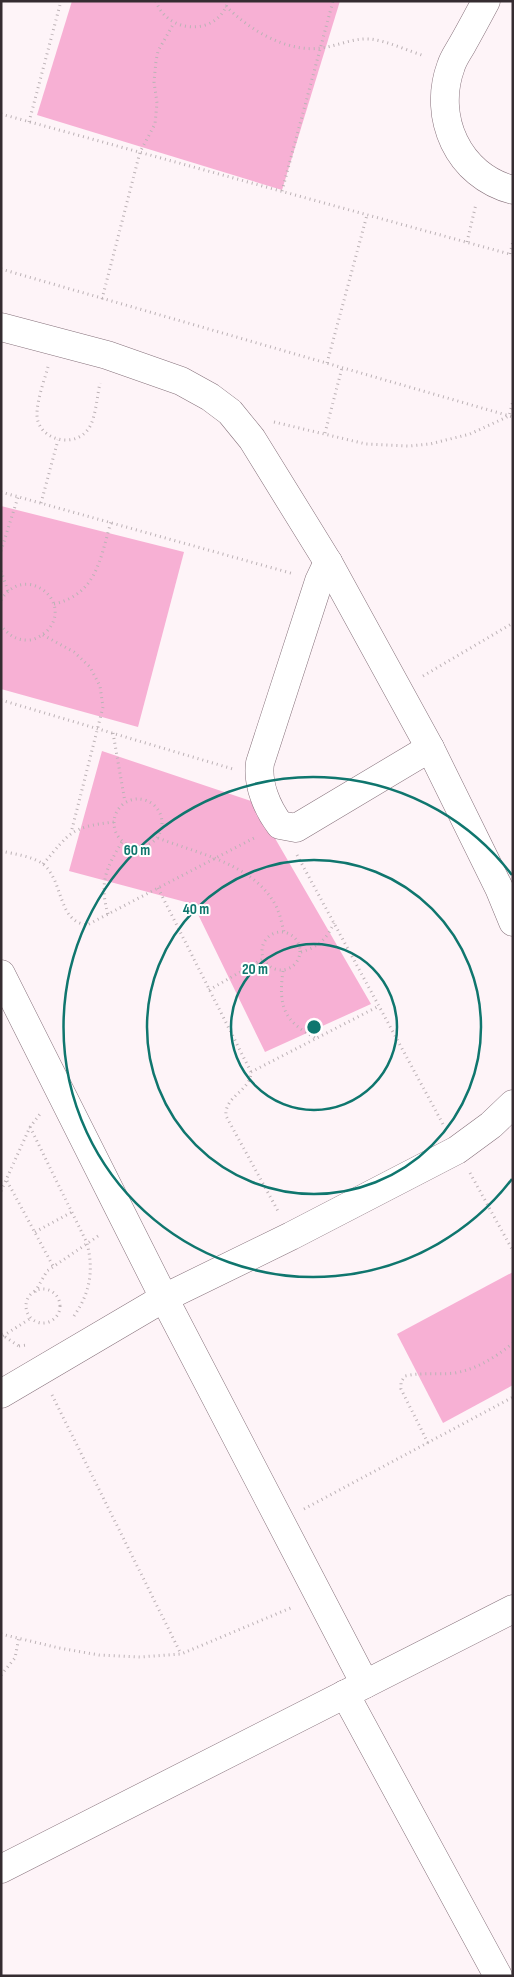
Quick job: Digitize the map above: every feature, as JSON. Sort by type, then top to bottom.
[{"type":"street","points":[[486,1],[451,65],[443,95],[447,126],[460,155],[482,177],[513,190]]},
{"type":"street","points":[[1,327],[107,356],[181,381],[210,397],[230,412],[252,439],[323,571],[400,690],[499,888],[513,922]]},
{"type":"street","points":[[323,571],[262,753],[258,773],[260,787],[280,825],[289,828],[301,825],[430,748]]},
{"type":"street","points":[[1,974],[164,1298],[319,1596],[355,1689],[498,1976]]},
{"type":"street","points":[[1,1394],[164,1298],[291,1236],[457,1150],[491,1125],[513,1104]]},
{"type":"street","points":[[1,1869],[513,1609]]},
{"type":"path","points":[[30,122],[61,1]]},
{"type":"path","points":[[156,1],[165,17],[174,23],[186,27],[198,27],[214,20],[228,1]]},
{"type":"path","points":[[282,191],[333,1]]},
{"type":"path","points":[[226,6],[237,17],[268,36],[302,47],[320,48],[348,40],[371,39],[451,65]]},
{"type":"path","points":[[102,299],[140,152],[155,124],[157,103],[154,82],[158,52],[174,23]]},
{"type":"path","points":[[1,114],[511,254],[513,241]]},
{"type":"path","points":[[467,242],[482,177]]},
{"type":"path","points":[[327,363],[367,215]]},
{"type":"path","points":[[1,269],[511,416]]},
{"type":"path","points":[[54,341],[36,413],[39,425],[47,434],[58,440],[82,436],[90,427],[107,356]]},
{"type":"path","points":[[325,433],[342,368]]},
{"type":"path","points":[[511,416],[513,401]]},
{"type":"path","points":[[230,412],[366,444],[416,446],[470,434],[511,416]]},
{"type":"path","points":[[41,503],[58,440]]},
{"type":"path","points":[[1,492],[111,522],[323,571]]},
{"type":"path","points":[[1,551],[18,496]]},
{"type":"path","points":[[54,604],[67,601],[89,585],[95,573],[111,522]]},
{"type":"path","points":[[1,571],[8,591]]},
{"type":"path","points":[[1,600],[8,591],[18,585],[29,584],[40,587],[48,594],[54,604],[55,616],[51,627],[42,635],[32,640],[20,640],[9,635],[1,626]]},
{"type":"path","points":[[400,690],[513,623]]},
{"type":"path","points":[[42,635],[74,652],[90,667],[100,686],[103,707],[71,832]]},
{"type":"path","points":[[1,700],[239,770],[251,776],[260,787]]},
{"type":"path","points":[[113,733],[125,802]]},
{"type":"path","points":[[136,799],[147,801],[156,807],[162,816],[162,828],[158,838],[151,845],[141,848],[131,847],[122,842],[116,833],[114,822],[117,811],[125,802],[136,799]]},
{"type":"path","points":[[42,864],[71,832],[80,827],[114,822]]},
{"type":"path","points":[[1,851],[29,857],[42,864],[53,876],[71,919],[78,924],[87,925],[280,825],[513,1251]]},
{"type":"path","points":[[158,838],[239,869],[261,885],[276,907],[284,932]]},
{"type":"path","points":[[108,914],[103,886],[106,869],[122,842]]},
{"type":"path","points":[[158,888],[251,1072],[249,1083],[228,1103],[226,1116],[291,1236]]},
{"type":"path","points":[[300,952],[315,948],[327,937],[334,923]]},
{"type":"path","points":[[276,932],[284,932],[293,936],[298,943],[300,952],[298,960],[292,967],[283,971],[268,966],[263,959],[261,951],[263,943],[268,936],[276,932]]},
{"type":"path","points":[[210,990],[263,959]]},
{"type":"path","points":[[283,971],[280,992],[286,1012],[299,1029],[316,1038]]},
{"type":"path","points":[[251,1072],[379,1006]]},
{"type":"path","points":[[1,1191],[30,1127],[37,1116],[48,1107],[64,1100]]},
{"type":"path","points":[[30,1127],[88,1243],[91,1258],[89,1290],[82,1304],[68,1323]]},
{"type":"path","points":[[7,1180],[53,1266]]},
{"type":"path","points":[[35,1232],[72,1212]]},
{"type":"path","points":[[35,1292],[51,1291],[57,1297],[60,1305],[59,1313],[54,1319],[46,1323],[38,1322],[31,1318],[26,1304],[35,1292],[41,1278],[53,1266],[124,1218]]},
{"type":"path","points":[[3,1336],[31,1318]]},
{"type":"path","points":[[428,1443],[401,1389],[401,1382],[405,1376],[422,1372],[455,1373],[470,1369],[486,1363],[513,1343]]},
{"type":"path","points":[[19,1346],[34,1344]]},
{"type":"path","points":[[40,1371],[181,1654]]},
{"type":"path","points":[[280,1521],[513,1397]]},
{"type":"path","points":[[1,1634],[20,1637],[59,1648],[100,1655],[140,1657],[181,1654],[319,1596]]},
{"type":"path","points":[[1,1675],[15,1658],[20,1637]]},
{"type":"shaded area","points":[[72,1],[340,1],[282,190],[37,115]]},
{"type":"shaded area","points":[[1,506],[184,552],[138,727],[1,689]]},
{"type":"shaded area","points":[[102,751],[254,802],[371,1004],[265,1052],[193,904],[69,871]]},
{"type":"shaded area","points":[[513,1272],[513,1385],[443,1423],[397,1334]]}]
